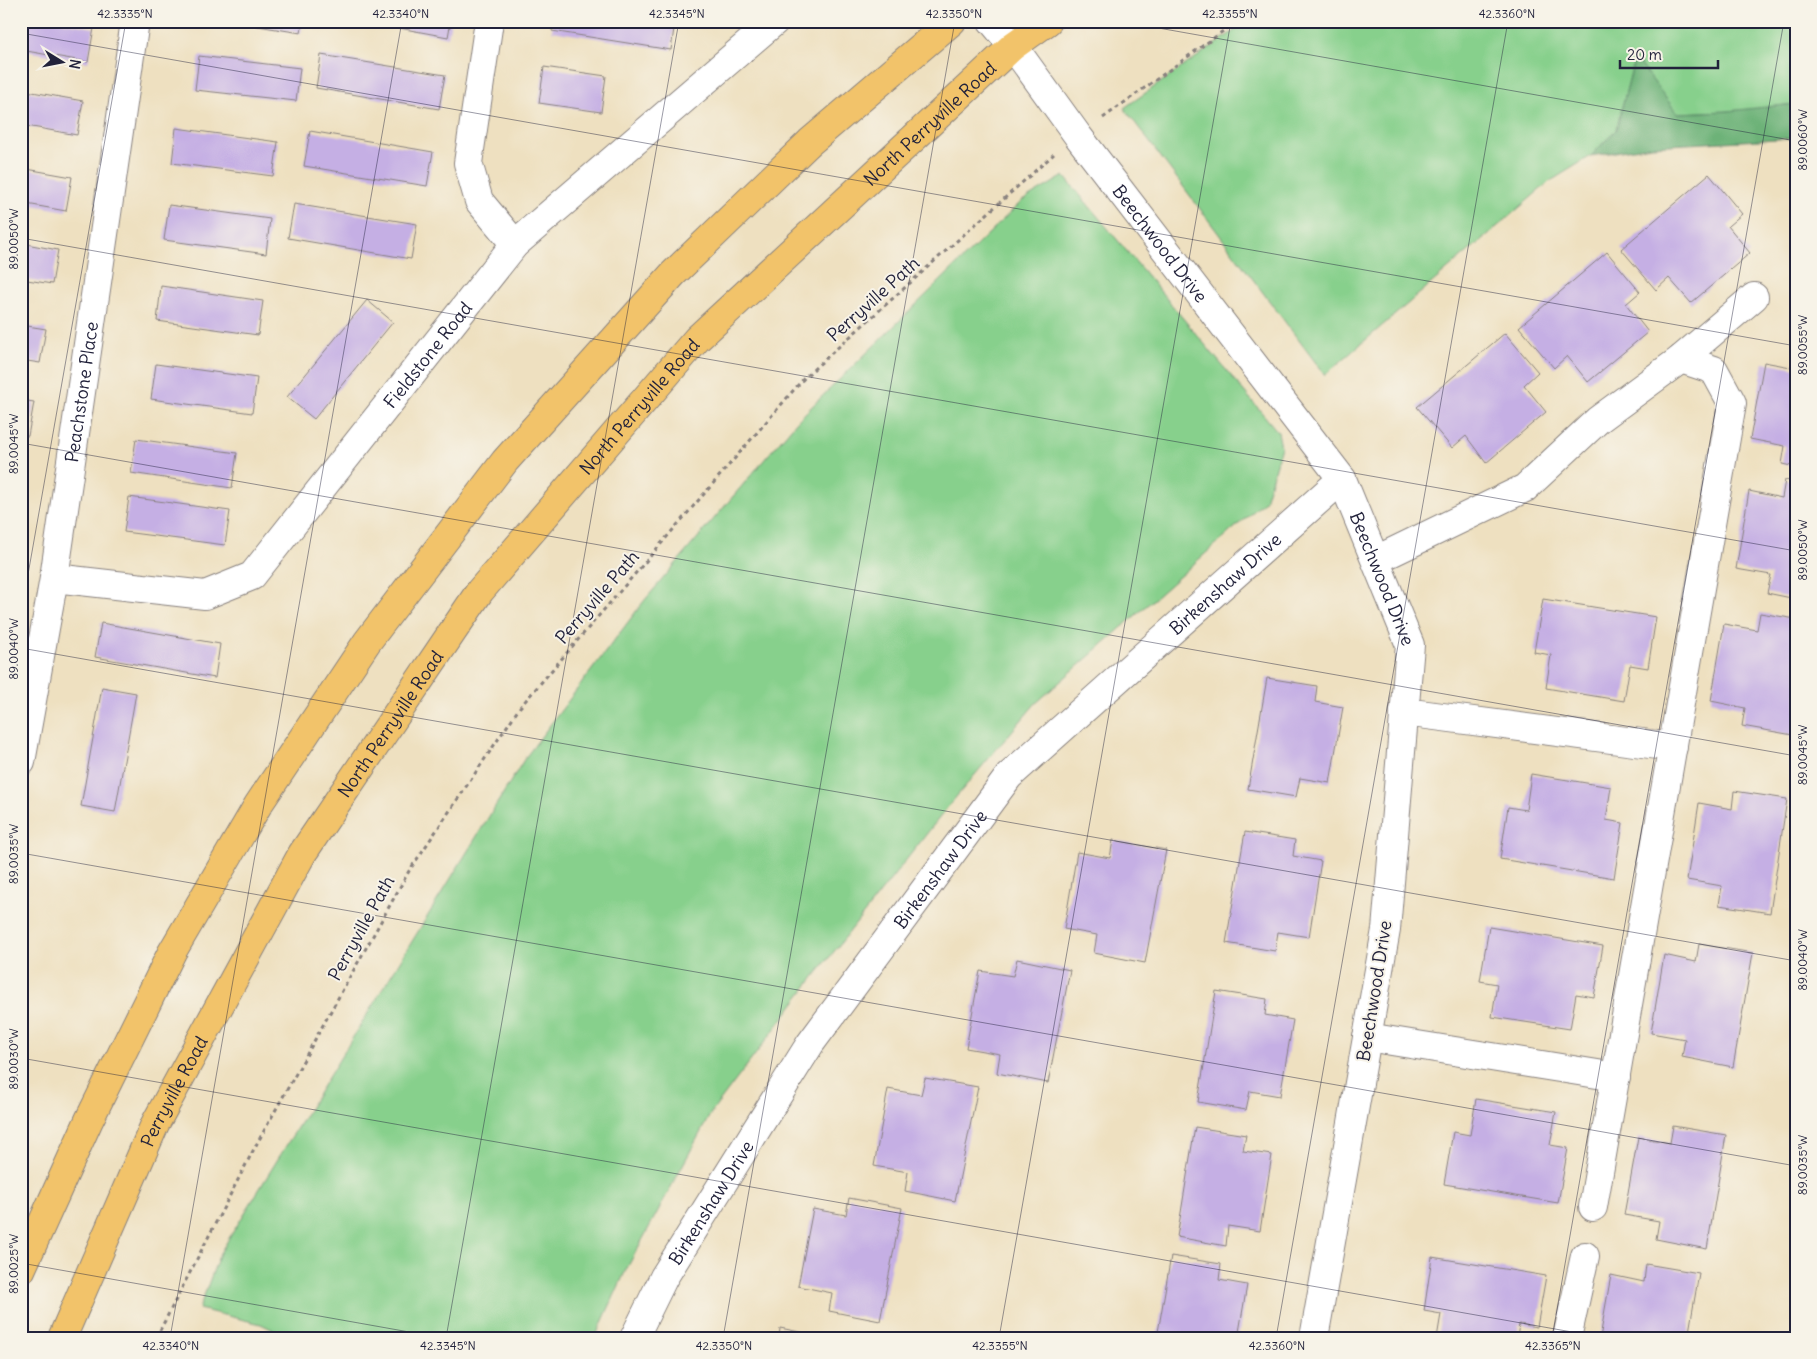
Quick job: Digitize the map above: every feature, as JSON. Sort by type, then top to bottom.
[{"type":"main road","points":[[21,1270],[89,1120],[172,952],[258,806],[367,642],[512,454],[673,274],[810,142],[952,21]]},
{"type":"main road","name":"North Perryville Road","points":[[302,854],[480,591],[697,340],[1013,46],[1048,21]]},
{"type":"main road","name":"Perryville Road","points":[[62,1338],[155,1124],[302,854]]},
{"type":"street","name":"Peachstone Place","points":[[21,762],[54,578],[135,21]]},
{"type":"street","points":[[489,21],[468,163],[479,201],[515,244]]},
{"type":"street","name":"Fieldstone Road","points":[[54,578],[205,595],[252,576],[515,244],[775,21]]},
{"type":"street","name":"Beechwood Drive","points":[[992,21],[1013,46],[1078,136],[1342,480],[1410,645],[1386,930],[1314,1338]]},
{"type":"street","points":[[1376,560],[1525,488],[1598,420],[1681,359],[1754,297]]},
{"type":"street","points":[[1593,1208],[1732,404],[1714,370],[1681,359]]},
{"type":"street","name":"Birkenshaw Drive","points":[[634,1338],[664,1277],[810,1044],[1009,776],[1342,480]]},
{"type":"street","points":[[1404,712],[1673,746]]},
{"type":"street","points":[[1367,1037],[1616,1077]]},
{"type":"street","points":[[1567,1338],[1585,1256]]},
{"type":"path","name":"Perryville Path","points":[[156,1338],[255,1147],[409,871],[520,707],[805,377],[1068,142],[1237,21]]},
{"type":"green space","points":[[1248,21],[1796,21],[1796,102],[1795,104],[1736,111],[1677,113],[1635,58],[1616,130],[1591,156],[1549,182],[1325,375],[1124,108]]},
{"type":"green space","points":[[1635,57],[1677,113],[1728,111],[1795,104],[1796,102],[1796,138],[1651,146],[1591,156],[1616,130]]},
{"type":"green space","points":[[1064,176],[1278,432],[1281,447],[1265,501],[1035,704],[951,803],[814,977],[711,1113],[626,1270],[595,1338],[290,1338],[261,1324],[199,1309],[220,1253],[525,758],[644,601],[798,420],[1022,201]]},
{"type":"building","points":[[21,21],[56,21],[94,28],[88,62],[21,50]]},
{"type":"building","points":[[227,21],[303,21],[301,33]]},
{"type":"building","points":[[361,21],[451,21],[448,37]]},
{"type":"building","points":[[553,21],[675,21],[671,50],[552,31]]},
{"type":"building","points":[[321,55],[445,75],[439,109],[316,88]]},
{"type":"building","points":[[199,56],[300,68],[296,101],[195,90]]},
{"type":"building","points":[[544,67],[606,76],[601,112],[539,103]]},
{"type":"building","points":[[21,90],[83,101],[77,135],[21,125]]},
{"type":"building","points":[[176,128],[278,142],[273,176],[172,163]]},
{"type":"building","points":[[310,131],[433,152],[427,186],[304,166]]},
{"type":"building","points":[[21,168],[72,177],[66,211],[21,203]]},
{"type":"building","points":[[1709,174],[1742,214],[1728,226],[1750,253],[1691,303],[1669,278],[1656,290],[1621,249]]},
{"type":"building","points":[[294,204],[417,224],[411,259],[288,238]]},
{"type":"building","points":[[169,205],[270,219],[266,254],[164,240]]},
{"type":"building","points":[[21,243],[58,250],[52,284],[21,279]]},
{"type":"building","points":[[1607,252],[1640,292],[1626,304],[1648,332],[1588,382],[1567,356],[1554,368],[1519,327]]},
{"type":"building","points":[[161,286],[263,301],[258,335],[157,321]]},
{"type":"building","points":[[367,300],[393,322],[314,419],[287,397]]},
{"type":"building","points":[[21,325],[46,329],[40,363],[21,360]]},
{"type":"building","points":[[1505,333],[1538,372],[1524,385],[1546,412],[1486,463],[1466,436],[1452,448],[1417,407]]},
{"type":"building","points":[[1764,362],[1796,368],[1796,467],[1782,464],[1785,446],[1750,439]]},
{"type":"building","points":[[156,364],[257,378],[252,413],[151,399]]},
{"type":"building","points":[[21,400],[34,402],[28,436],[21,435]]},
{"type":"building","points":[[136,439],[237,453],[232,488],[131,473]]},
{"type":"building","points":[[1785,480],[1796,482],[1796,599],[1767,593],[1771,575],[1736,569],[1749,491],[1782,498]]},
{"type":"building","points":[[129,497],[230,511],[225,545],[124,532]]},
{"type":"building","points":[[1543,599],[1656,617],[1648,668],[1630,665],[1624,701],[1546,688],[1551,655],[1534,652]]},
{"type":"building","points":[[1760,613],[1796,619],[1796,720],[1793,735],[1742,726],[1745,708],[1711,701],[1724,624],[1757,630]]},
{"type":"building","points":[[101,623],[220,644],[215,678],[95,657]]},
{"type":"building","points":[[1267,678],[1317,686],[1315,702],[1343,707],[1330,783],[1300,778],[1296,797],[1248,789]]},
{"type":"building","points":[[102,687],[136,693],[115,812],[81,806]]},
{"type":"building","points":[[1531,774],[1611,787],[1606,820],[1623,823],[1614,878],[1500,859],[1508,807],[1526,810]]},
{"type":"building","points":[[1734,791],[1787,799],[1770,913],[1719,905],[1722,886],[1687,880],[1699,803],[1732,809]]},
{"type":"building","points":[[1245,832],[1295,840],[1293,856],[1321,861],[1309,937],[1278,932],[1275,951],[1226,943]]},
{"type":"building","points":[[1113,840],[1166,850],[1145,963],[1094,953],[1097,935],[1064,929],[1077,852],[1110,858]]},
{"type":"building","points":[[1489,927],[1603,946],[1594,997],[1576,994],[1570,1029],[1492,1017],[1497,984],[1480,981]]},
{"type":"building","points":[[1699,944],[1753,953],[1733,1067],[1682,1057],[1685,1039],[1651,1033],[1664,955],[1696,962]]},
{"type":"building","points":[[1017,959],[1070,970],[1048,1083],[997,1073],[1000,1054],[966,1048],[980,971],[1013,976]]},
{"type":"building","points":[[1216,991],[1267,999],[1265,1015],[1293,1020],[1280,1096],[1250,1091],[1246,1110],[1198,1102]]},
{"type":"building","points":[[925,1078],[978,1087],[955,1201],[905,1191],[908,1172],[874,1166],[888,1089],[921,1095]]},
{"type":"building","points":[[1476,1099],[1556,1112],[1550,1145],[1568,1148],[1558,1203],[1444,1184],[1453,1132],[1470,1135]]},
{"type":"building","points":[[1673,1126],[1726,1135],[1707,1249],[1656,1239],[1659,1221],[1624,1215],[1638,1137],[1670,1143]]},
{"type":"building","points":[[1195,1127],[1246,1135],[1243,1151],[1272,1155],[1260,1231],[1228,1226],[1226,1246],[1177,1237]]},
{"type":"building","points":[[849,1198],[902,1208],[880,1321],[829,1311],[832,1293],[798,1286],[813,1209],[846,1215]]},
{"type":"building","points":[[1171,1256],[1221,1264],[1219,1280],[1247,1285],[1238,1338],[1157,1338]]},
{"type":"building","points":[[1432,1257],[1546,1276],[1537,1327],[1519,1324],[1517,1338],[1437,1338],[1441,1314],[1424,1311]]},
{"type":"building","points":[[1646,1264],[1699,1273],[1688,1338],[1600,1338],[1611,1275],[1644,1282]]},
{"type":"building","points":[[780,1328],[825,1337],[825,1338],[779,1338]]}]
